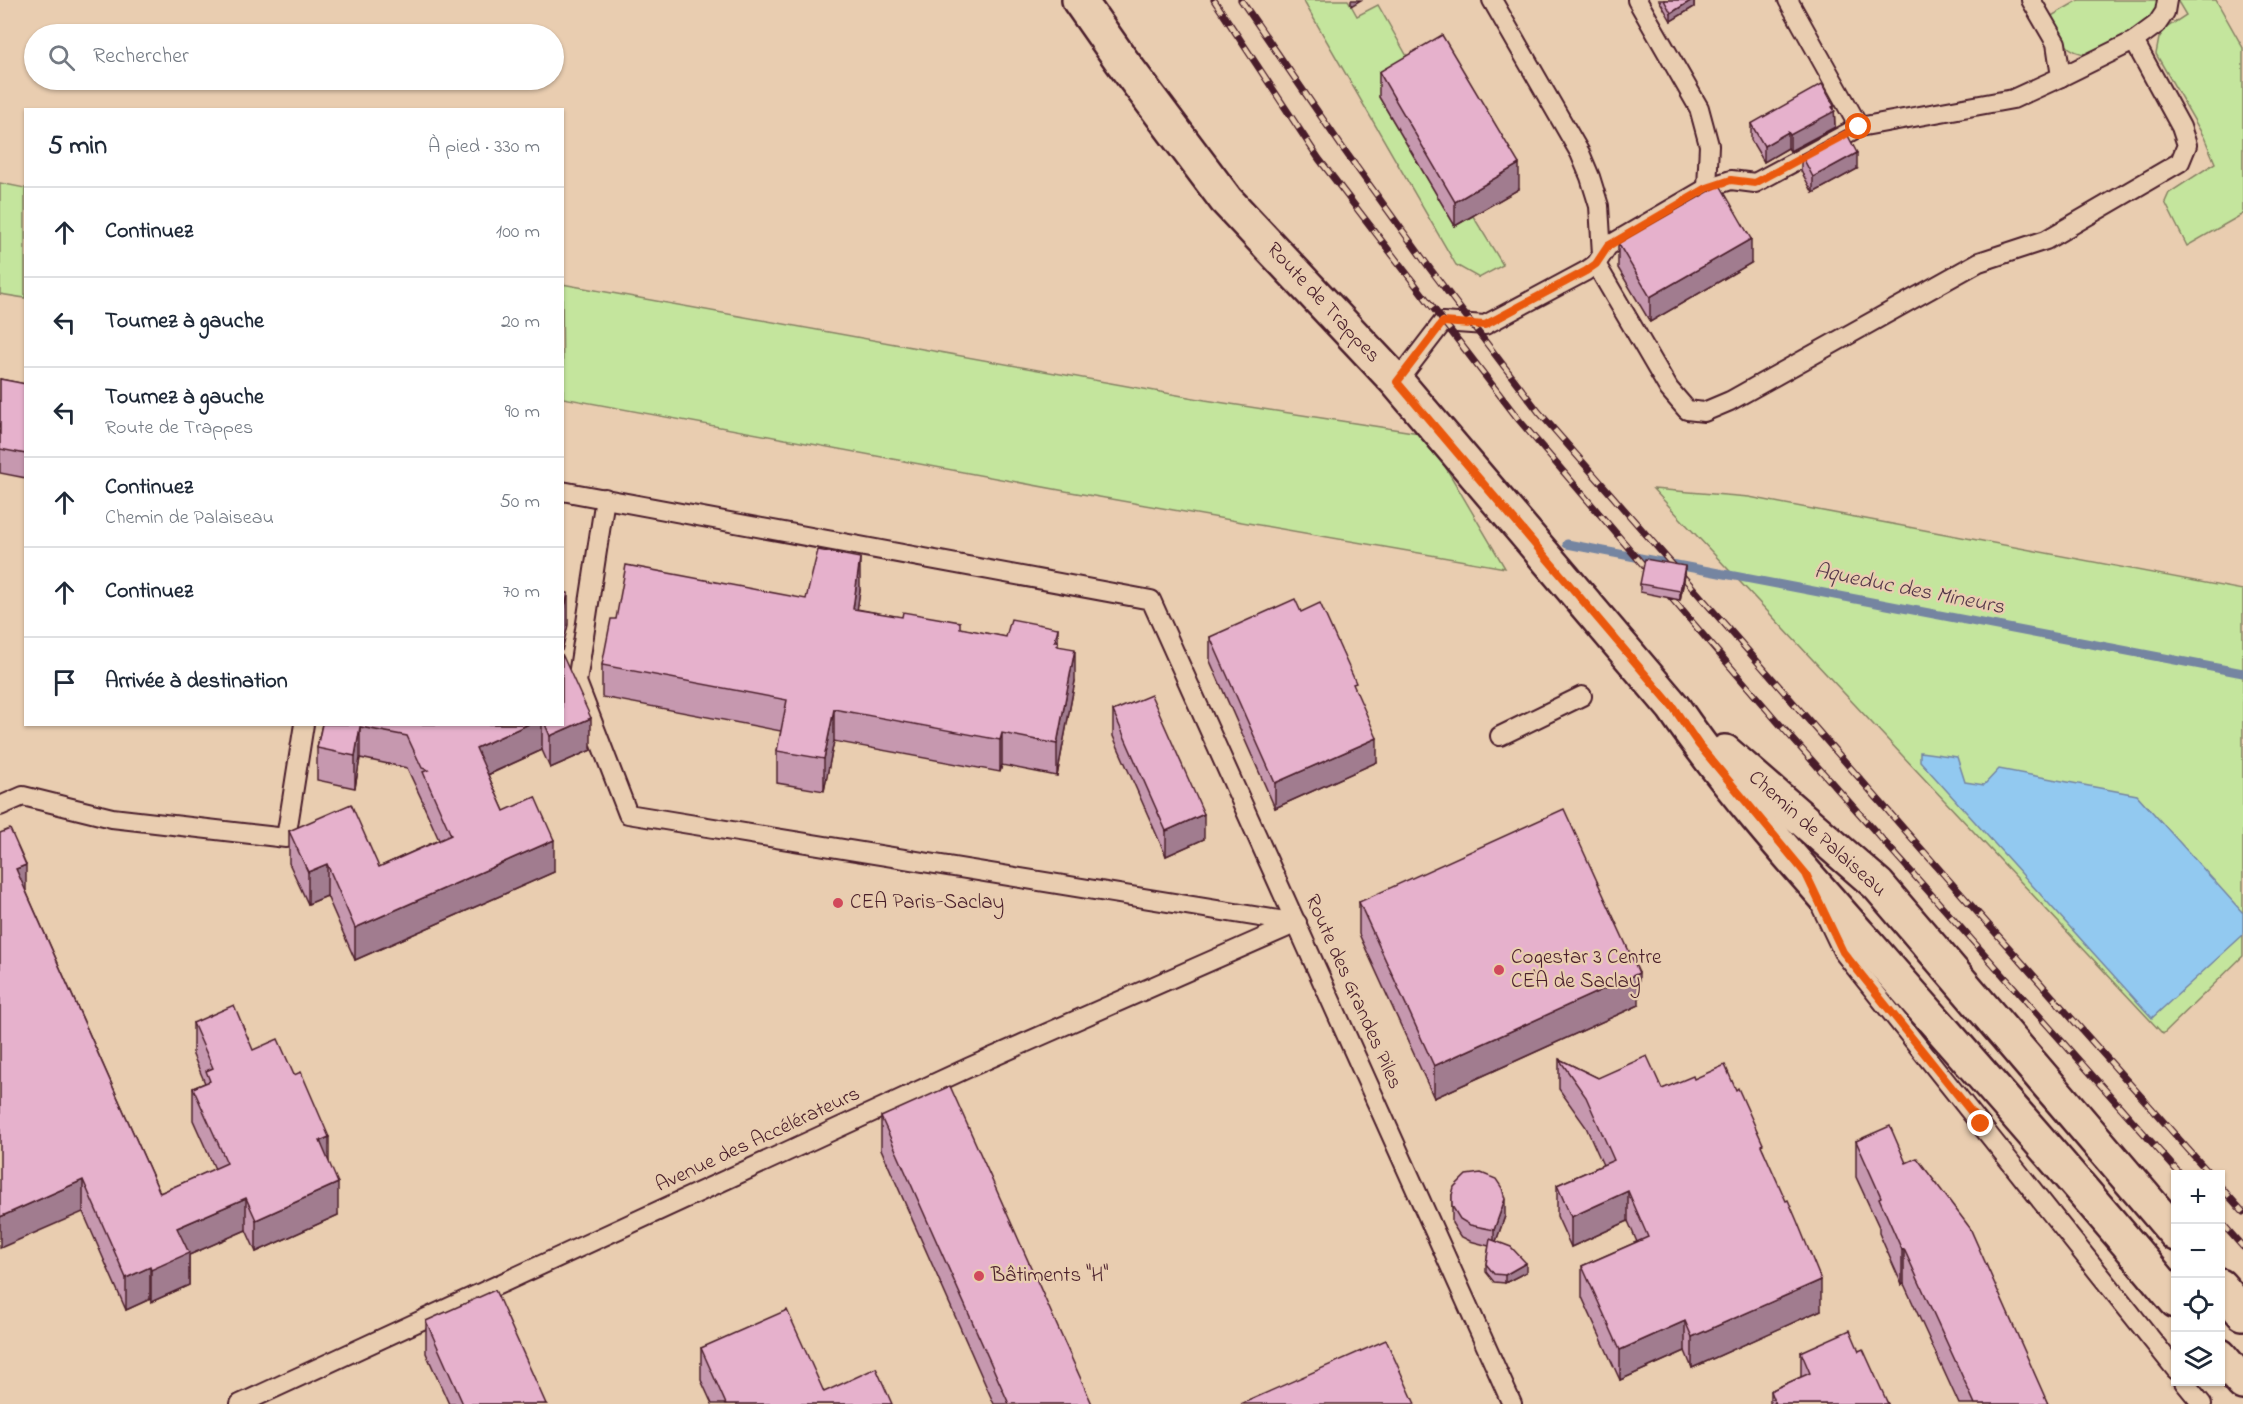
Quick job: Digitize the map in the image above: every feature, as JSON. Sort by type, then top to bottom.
[{"type":"main road","name":"Route de Trappes","points":[[1079,0],[1226,200],[1397,382],[1673,707]]},
{"type":"main road","name":"Chemin de Palaiseau","points":[[1673,707],[1699,745],[1806,874],[2116,1228],[2171,1296]]},
{"type":"main road","name":"Chemin de Palaiseau","points":[[1673,707],[1878,885],[2171,1229]]},
{"type":"main road","points":[[2225,1292],[2243,1313]]},
{"type":"main road","points":[[2225,1362],[2243,1383]]},
{"type":"lane","points":[[1492,0],[1580,153],[1590,177],[1599,206],[1599,259],[1669,389],[1687,410],[1704,412],[1730,401],[1979,262],[2046,240],[2180,162],[2187,145],[2181,127],[2134,41]]},
{"type":"lane","points":[[1638,0],[1699,108],[1709,145],[1707,188]]},
{"type":"lane","points":[[1788,0],[1859,127]]},
{"type":"lane","points":[[2031,0],[2056,43],[2061,77]]},
{"type":"lane","points":[[1397,382],[1443,322],[1485,325],[1599,259],[1608,246],[1707,188],[1731,180],[1755,183],[1859,127],[2013,99],[2134,41],[2157,24],[2165,12],[2167,0]]},
{"type":"lane","points":[[564,491],[605,498],[577,682],[628,813],[1297,923]]},
{"type":"lane","name":"Route des Grandes Piles","points":[[605,498],[1151,600],[1512,1404]]},
{"type":"lane","points":[[1500,736],[1582,696]]},
{"type":"lane","points":[[0,806],[23,796],[112,818],[286,838],[304,726]]},
{"type":"lane","points":[[1806,874],[1843,952],[2171,1365]]},
{"type":"lane","name":"Avenue des Accélérateurs","points":[[240,1404],[970,1067],[1297,923]]},
{"type":"lane","points":[[2187,1386],[2202,1404]]},
{"type":"green space","points":[[1303,0],[1348,0],[1357,16],[1378,5],[1417,74],[1379,97],[1455,226],[1473,216],[1503,265],[1479,278],[1456,265]]},
{"type":"green space","points":[[2079,0],[2159,0],[2158,8],[2148,24],[2088,54],[2068,47],[2048,18]]},
{"type":"green space","points":[[2177,0],[2216,0],[2243,48],[2243,214],[2187,246],[2165,202],[2169,193],[2215,163],[2204,137],[2156,54],[2159,38],[2166,28],[2186,15]]},
{"type":"green space","points":[[0,183],[24,188],[24,298],[0,294]]},
{"type":"green space","points":[[564,284],[1205,400],[1426,434],[1505,568],[1065,491],[564,398]]},
{"type":"green space","points":[[1653,489],[1749,497],[2243,590],[2243,956],[2163,1034]]},
{"type":"water","points":[[1920,752],[1957,757],[1965,782],[1984,785],[1999,769],[2137,795],[2243,913],[2243,935],[2152,1018],[1920,761]]},
{"type":"building","points":[[1664,0],[1692,0],[1671,13]]},
{"type":"building","points":[[1442,35],[1519,164],[1455,202],[1379,72]]},
{"type":"building","points":[[1822,84],[1835,111],[1790,135],[1788,132],[1764,146],[1751,124]]},
{"type":"building","points":[[1845,130],[1857,153],[1813,177],[1801,154]]},
{"type":"building","points":[[1720,185],[1751,239],[1650,297],[1618,243]]},
{"type":"building","points":[[0,379],[24,384],[24,454],[0,449]]},
{"type":"building","points":[[818,550],[860,558],[853,609],[902,617],[903,612],[960,622],[960,628],[1006,637],[1011,619],[1058,628],[1055,641],[1058,641],[1057,646],[1075,649],[1057,744],[1002,733],[1000,740],[834,709],[824,759],[777,751],[787,700],[602,665],[611,619],[616,619],[626,565],[806,599]]},
{"type":"building","points":[[1645,559],[1685,566],[1680,591],[1640,584]]},
{"type":"building","points":[[564,592],[568,593],[564,610]]},
{"type":"building","points":[[1295,599],[1301,612],[1320,603],[1356,683],[1353,684],[1377,738],[1275,783],[1210,637]]},
{"type":"building","points":[[564,658],[591,718],[550,736],[546,726],[564,726]]},
{"type":"building","points":[[1151,695],[1204,814],[1166,831],[1113,711]]},
{"type":"building","points":[[322,726],[525,726],[476,748],[504,811],[535,797],[554,840],[355,928],[327,864],[308,872],[289,831],[351,804],[379,867],[451,835],[423,772],[428,770],[422,768],[407,736],[360,727],[355,756],[317,748]]},
{"type":"building","name":"Cogestar 3 Centre CEA de Saclay","points":[[1564,809],[1639,973],[1434,1066],[1359,902]]},
{"type":"building","points":[[10,829],[26,865],[16,869],[160,1193],[227,1163],[193,1088],[210,1081],[206,1071],[213,1068],[193,1023],[234,1005],[253,1050],[278,1039],[294,1075],[301,1072],[329,1137],[320,1141],[338,1183],[256,1220],[246,1198],[177,1228],[189,1253],[126,1278],[83,1180],[0,1217],[0,833]]},
{"type":"building","points":[[1647,1056],[1662,1089],[1693,1076],[1694,1079],[1725,1065],[1736,1090],[1738,1088],[1821,1280],[1692,1337],[1685,1321],[1620,1350],[1582,1266],[1648,1237],[1628,1191],[1571,1217],[1557,1185],[1614,1160],[1586,1097],[1559,1059],[1598,1078]]},
{"type":"building","name":"Bâtiments \"H\"","points":[[950,1086],[1092,1404],[1009,1404],[881,1117]]},
{"type":"building","points":[[1890,1126],[1906,1163],[1917,1158],[1970,1228],[2048,1404],[1975,1404],[1904,1249],[1902,1250],[1856,1141]]},
{"type":"building","points":[[1481,1173],[1496,1179],[1505,1199],[1494,1230],[1470,1225],[1460,1219],[1452,1206],[1454,1187],[1466,1175]]},
{"type":"building","points":[[1490,1239],[1511,1247],[1526,1263],[1505,1275],[1494,1274],[1486,1264]]},
{"type":"building","points":[[495,1290],[546,1404],[463,1404],[426,1321]]},
{"type":"building","points":[[787,1310],[824,1392],[876,1368],[892,1404],[726,1404],[701,1348]]},
{"type":"building","points":[[1850,1330],[1859,1351],[1863,1349],[1888,1404],[1775,1404],[1770,1391],[1810,1373],[1801,1352]]},
{"type":"building","points":[[1386,1340],[1415,1404],[1241,1404]]},
{"type":"waterway","name":"Aqueduc des Mineurs","points":[[1567,544],[2243,673]]},
{"type":"railway","points":[[1214,0],[1319,159],[1519,420],[1776,720],[2176,1170]]},
{"type":"railway","points":[[1241,0],[1342,147],[1431,270],[1538,411],[1946,877],[2206,1170]]},
{"type":"railway","points":[[2225,1192],[2243,1212]]},
{"type":"railway","points":[[2223,1224],[2243,1247]]},
{"type":"place","name":"CEA Paris-Saclay","points":[[838,903]]},
{"type":"place","name":"Cogestar 3 Centre CEA de Saclay","points":[[1499,970]]},
{"type":"place","name":"Bâtiments \"H\"","points":[[979,1276]]},
{"type":"route","points":[[1859,127],[1755,183],[1731,180],[1707,188],[1608,246],[1596,264],[1586,271],[1485,325],[1443,322],[1397,382],[1673,707],[1699,745],[1806,874],[1843,952],[1981,1124]]}]
